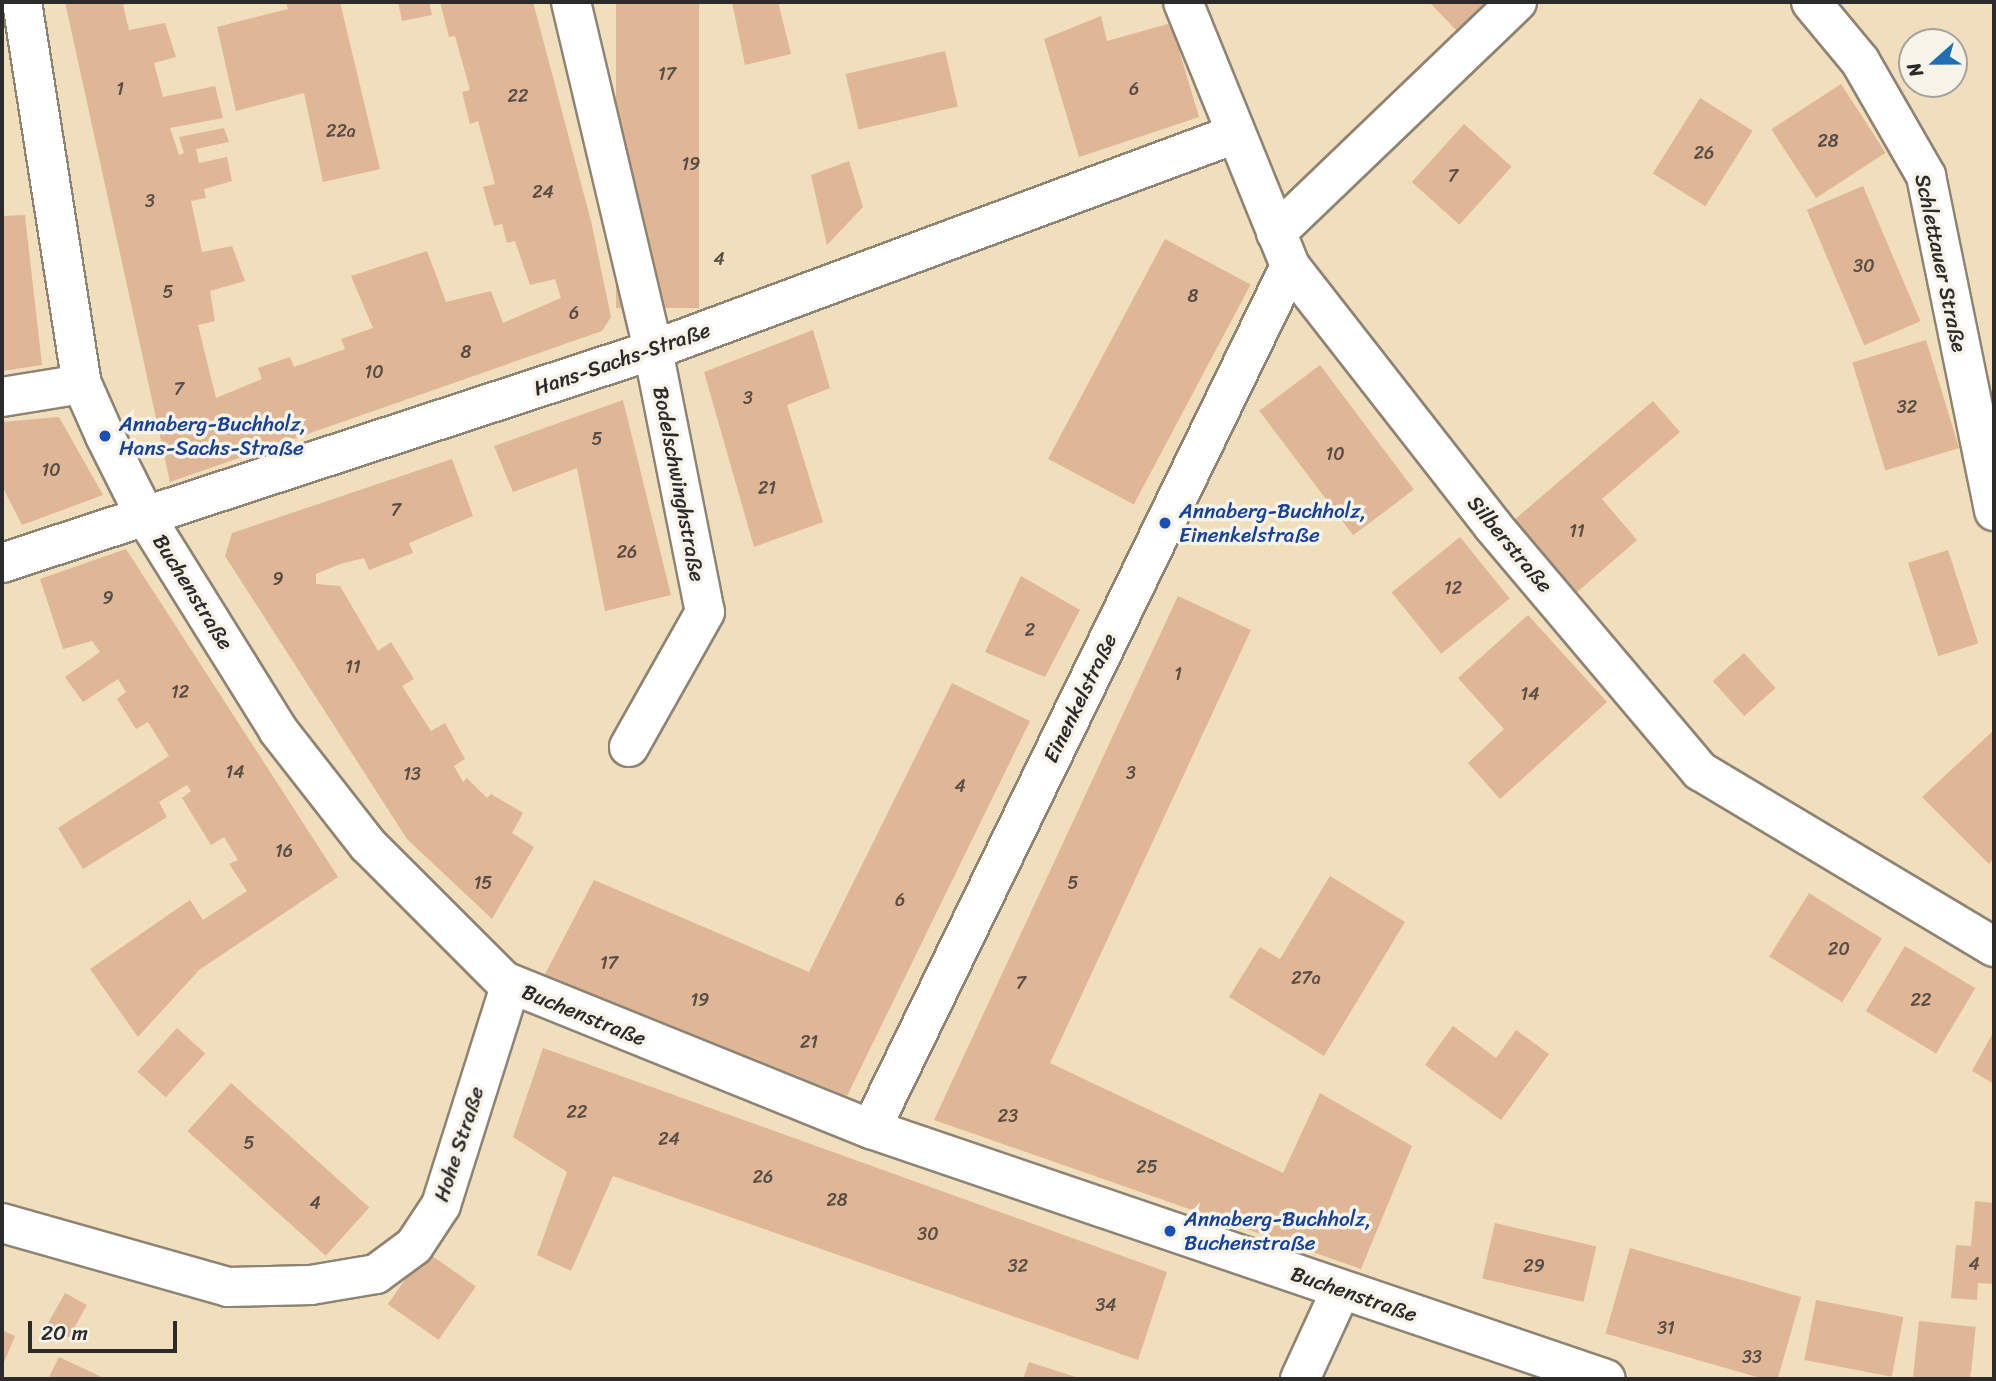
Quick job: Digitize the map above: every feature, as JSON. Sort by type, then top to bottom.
[{"type":"street","name":"Buchenstraße","points":[[22,2],[82,384],[145,516],[278,730],[368,845],[510,986],[871,1129],[1606,1379]]},
{"type":"street","name":"Bodelschwinghstraße","points":[[571,2],[653,350],[705,612],[629,747]]},
{"type":"street","name":"Silberstraße","points":[[1183,2],[1283,250],[1493,526],[1700,771],[1994,947]]},
{"type":"street","points":[[1283,250],[1517,2]]},
{"type":"street","name":"Schlettauer Straße","points":[[1811,2],[1860,61],[1926,176],[1994,511]]},
{"type":"street","name":"Hans-Sachs-Straße","points":[[2,563],[653,350],[1235,134]]},
{"type":"street","name":"Einenkelstraße","points":[[871,1129],[1283,250]]},
{"type":"street","points":[[2,397],[82,384]]},
{"type":"street","name":"Hohe Straße","points":[[2,1223],[228,1287],[311,1285],[376,1274],[414,1246],[441,1205],[510,986]]},
{"type":"street","points":[[1300,1379],[1341,1290]]},
{"type":"building","points":[[65,2],[132,2],[123,5],[129,30],[165,23],[176,57],[154,63],[163,97],[215,86],[223,118],[170,128],[179,155],[184,153],[179,137],[224,128],[229,142],[196,149],[199,163],[227,157],[232,181],[204,189],[206,198],[191,201],[202,252],[232,246],[245,281],[210,291],[215,321],[198,325],[216,398],[262,379],[258,368],[290,357],[294,367],[345,349],[341,339],[373,328],[351,276],[427,251],[446,302],[491,291],[503,323],[561,298],[555,279],[530,285],[515,241],[507,243],[502,224],[494,226],[483,187],[495,184],[478,121],[470,124],[462,92],[470,90],[455,36],[449,37],[440,2],[533,2],[591,221],[611,317],[602,331],[170,482]]},
{"type":"building","points":[[286,2],[340,2],[380,169],[323,182],[304,93],[236,111],[217,27],[288,9]]},
{"type":"building","points":[[398,2],[429,2],[432,15],[402,21]]},
{"type":"building","points":[[616,2],[699,2],[699,308],[616,308]]},
{"type":"building","points":[[732,2],[778,2],[791,54],[745,65]]},
{"type":"building","points":[[1429,2],[1490,2],[1458,32]]},
{"type":"building","points":[[1101,16],[1107,41],[1171,23],[1199,117],[1079,157],[1044,39]]},
{"type":"building","points":[[945,51],[958,107],[858,129],[846,74]]},
{"type":"building","points":[[1841,84],[1886,153],[1816,198],[1771,129]]},
{"type":"building","points":[[1700,98],[1753,131],[1705,206],[1653,173]]},
{"type":"building","points":[[1464,124],[1512,167],[1459,225],[1412,182]]},
{"type":"building","points":[[849,161],[863,207],[827,245],[811,175]]},
{"type":"building","points":[[1863,186],[1920,321],[1864,345],[1807,210]]},
{"type":"building","points":[[25,215],[42,365],[2,371],[2,216]]},
{"type":"building","points":[[1165,239],[1251,285],[1134,504],[1048,459]]},
{"type":"building","points":[[813,330],[830,388],[787,405],[823,522],[754,547],[704,372]]},
{"type":"building","points":[[1926,340],[1959,448],[1885,471],[1852,363]]},
{"type":"building","points":[[1320,365],[1414,490],[1353,535],[1259,411]]},
{"type":"building","points":[[623,400],[671,595],[605,611],[577,468],[513,492],[494,446]]},
{"type":"building","points":[[1653,401],[1680,432],[1602,499],[1637,540],[1576,593],[1513,521]]},
{"type":"building","points":[[59,417],[103,495],[22,525],[2,486],[2,422]]},
{"type":"building","points":[[452,459],[473,516],[409,543],[413,553],[369,570],[364,558],[340,564],[316,574],[316,584],[340,586],[378,651],[391,642],[414,679],[402,686],[431,731],[445,723],[465,759],[454,766],[463,782],[467,778],[487,798],[491,794],[523,813],[512,833],[534,847],[492,919],[407,839],[225,556],[232,533]]},
{"type":"building","points":[[1460,537],[1510,598],[1441,654],[1392,592]]},
{"type":"building","points":[[126,549],[338,877],[199,970],[138,1037],[90,969],[190,900],[203,920],[247,891],[229,864],[238,860],[224,837],[211,845],[182,798],[191,791],[187,785],[159,802],[167,817],[83,869],[58,828],[169,756],[148,722],[136,729],[117,699],[126,692],[118,679],[83,702],[65,677],[100,652],[92,641],[63,649],[40,579]]},
{"type":"building","points":[[1948,550],[1978,643],[1938,656],[1908,563]]},
{"type":"building","points":[[1021,576],[1080,610],[1045,677],[985,652]]},
{"type":"building","points":[[1178,596],[1251,630],[1050,1063],[1283,1173],[1320,1093],[1412,1146],[1361,1269],[934,1120]]},
{"type":"building","points":[[1528,615],[1607,702],[1500,799],[1468,763],[1504,729],[1458,678]]},
{"type":"building","points":[[1744,653],[1775,688],[1744,716],[1713,681]]},
{"type":"building","points":[[952,683],[1030,721],[847,1096],[544,976],[594,880],[809,972]]},
{"type":"building","points":[[1994,730],[1994,858],[1989,864],[1922,797]]},
{"type":"building","points":[[1330,876],[1405,922],[1324,1056],[1229,997],[1260,947],[1280,959]]},
{"type":"building","points":[[1809,893],[1882,939],[1842,1002],[1769,957]]},
{"type":"building","points":[[1905,946],[1975,988],[1936,1053],[1866,1011]]},
{"type":"building","points":[[1453,1026],[1496,1058],[1516,1030],[1549,1054],[1501,1120],[1425,1065]]},
{"type":"building","points":[[177,1028],[205,1053],[166,1097],[138,1072]]},
{"type":"building","points":[[1994,1031],[1994,1084],[1972,1071]]},
{"type":"building","points":[[543,1048],[1167,1272],[1138,1360],[613,1176],[571,1271],[537,1255],[567,1172],[513,1137]]},
{"type":"building","points":[[231,1083],[369,1207],[326,1256],[188,1131]]},
{"type":"building","points":[[1975,1201],[1994,1203],[1994,1284],[1978,1283],[1977,1300],[1951,1298],[1956,1245],[1971,1246]]},
{"type":"building","points":[[1495,1223],[1596,1246],[1584,1302],[1482,1279]]},
{"type":"building","points":[[1630,1248],[1801,1297],[1778,1379],[1764,1379],[1605,1334]]},
{"type":"building","points":[[425,1251],[476,1287],[439,1340],[388,1304]]},
{"type":"building","points":[[65,1293],[87,1305],[69,1337],[47,1325]]},
{"type":"building","points":[[1816,1300],[1903,1317],[1892,1377],[1804,1360]]},
{"type":"building","points":[[1919,1321],[1976,1327],[1970,1379],[1913,1379]]},
{"type":"building","points":[[2,1330],[15,1336],[2,1367]]},
{"type":"building","points":[[59,1357],[106,1379],[48,1379]]},
{"type":"building","points":[[1029,1362],[1076,1377],[1023,1379]]},
{"type":"place","name":"Annaberg-Buchholz, Hans-Sachs-Straße","points":[[105,436]]},
{"type":"place","name":"Annaberg-Buchholz, Einenkelstraße","points":[[1165,523]]},
{"type":"place","name":"Annaberg-Buchholz, Buchenstraße","points":[[1170,1231]]}]
